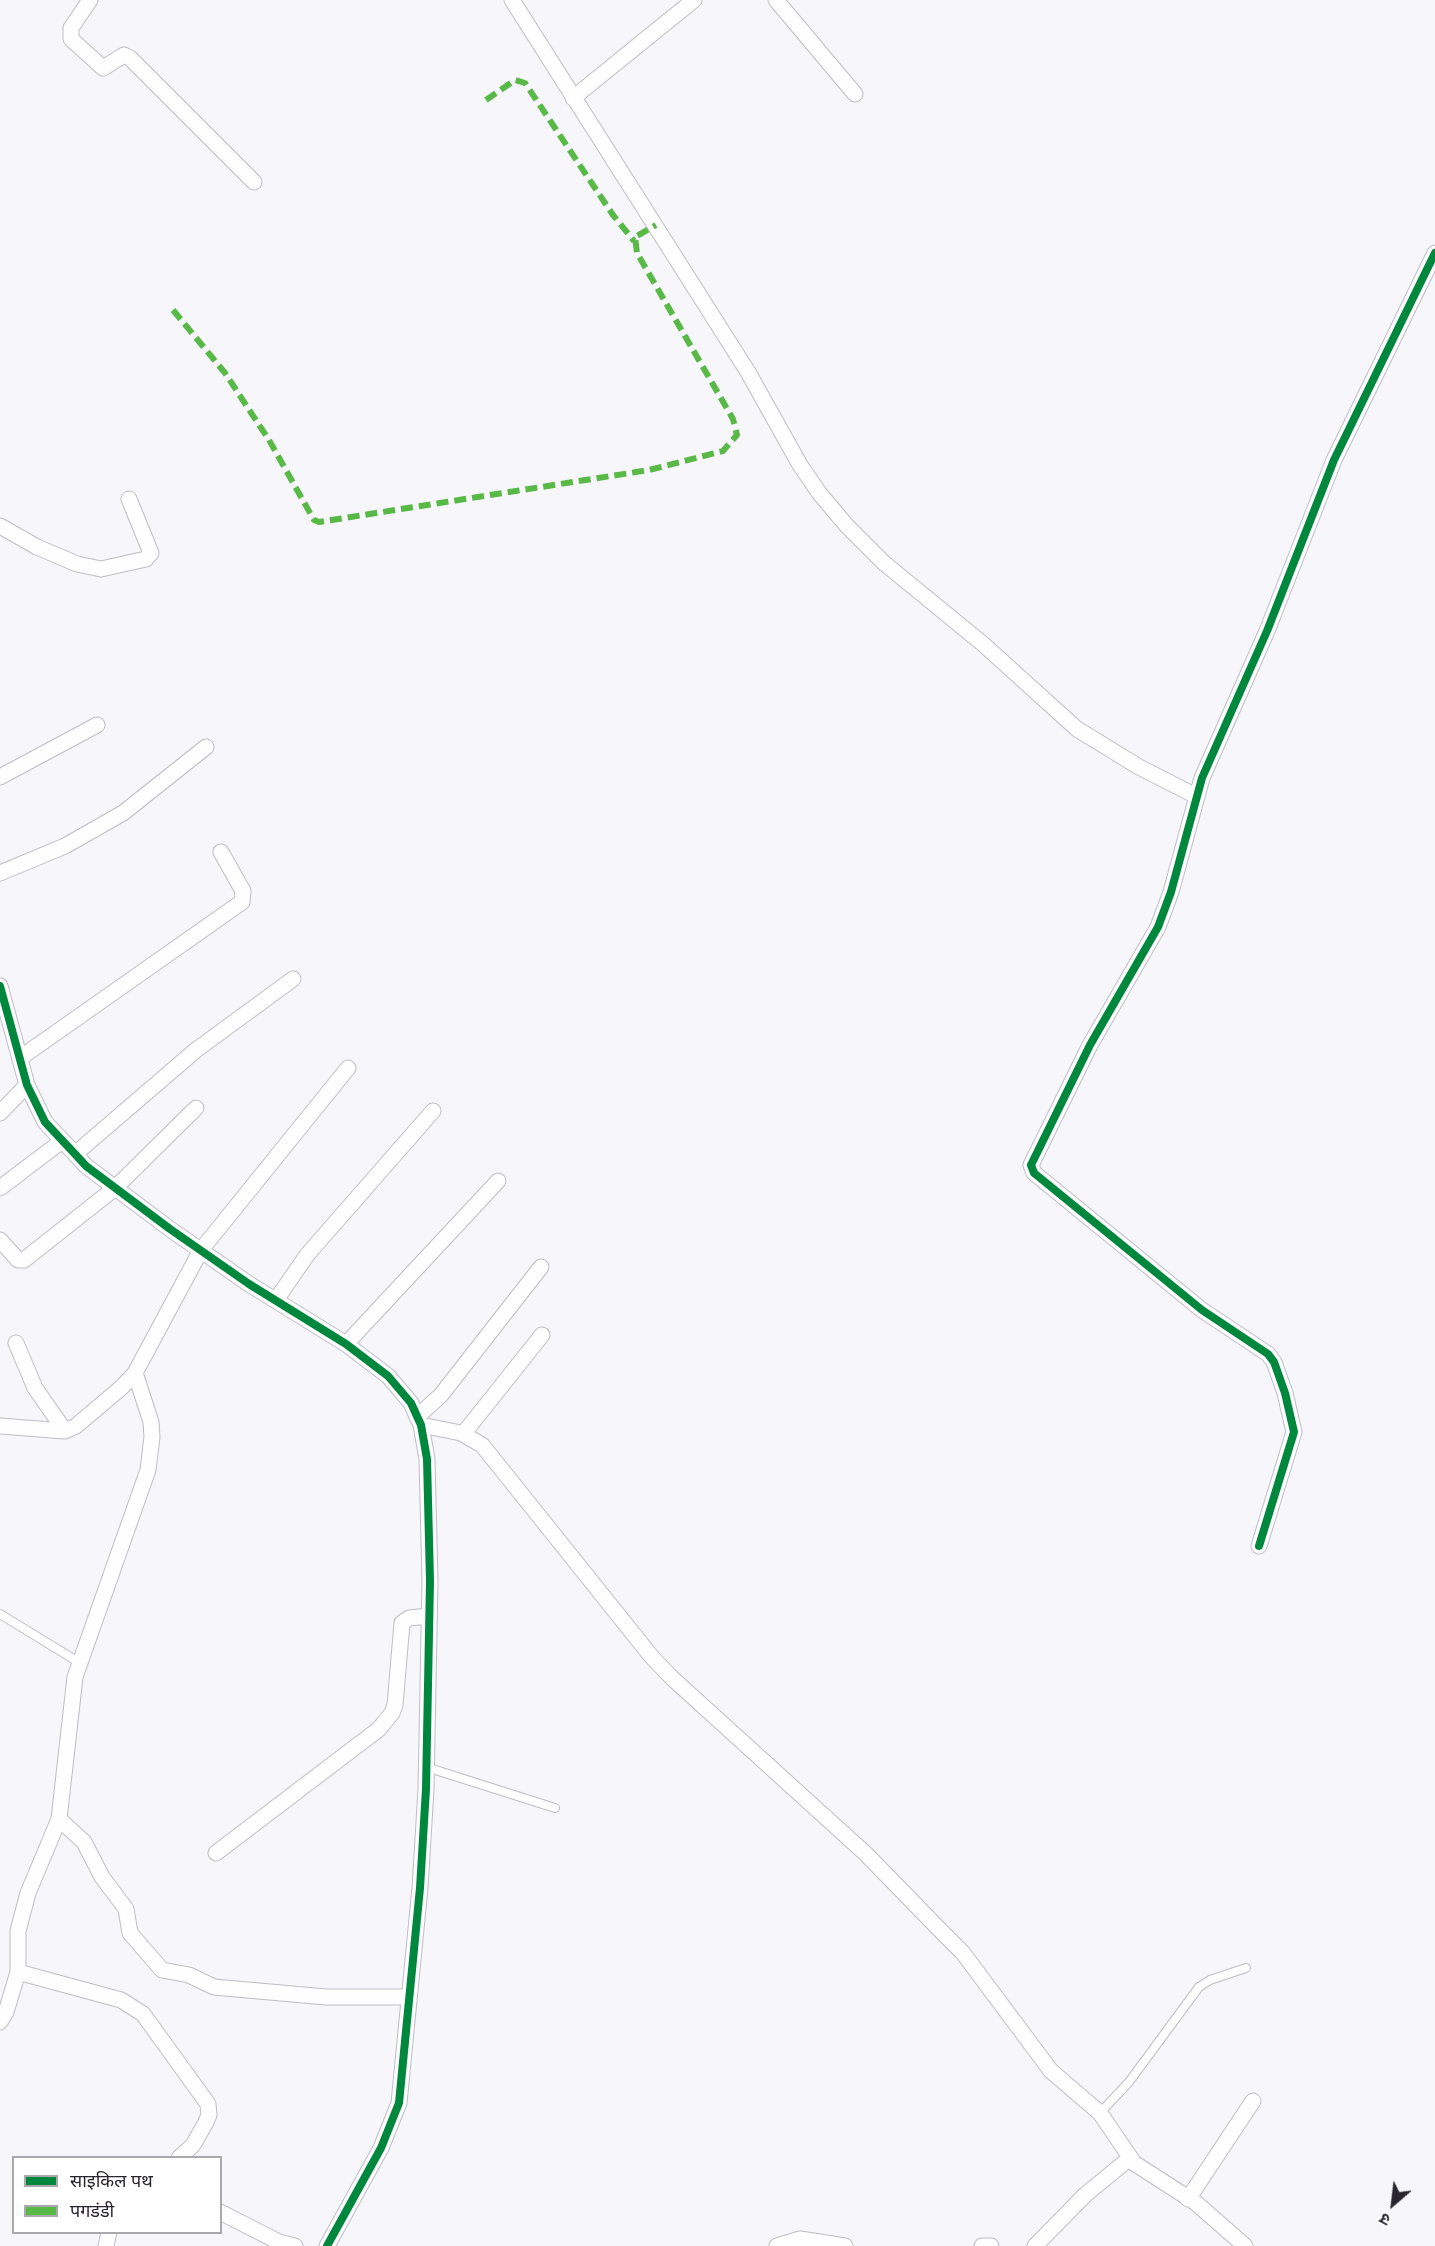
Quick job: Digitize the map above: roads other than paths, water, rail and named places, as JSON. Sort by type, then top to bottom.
[{"type":"street","points":[[90,0],[71,28],[71,39],[103,68],[124,55],[130,58],[255,182]]},
{"type":"street","points":[[512,0],[748,372],[800,465],[820,494],[847,526],[884,563],[975,637],[1077,729],[1139,767],[1196,796]]},
{"type":"street","points":[[573,98],[694,0]]},
{"type":"street","points":[[776,0],[855,94]]},
{"type":"street","points":[[1259,1546],[1294,1432],[1285,1393],[1274,1362],[1268,1354],[1202,1310],[1031,1168],[1090,1045],[1158,927],[1178,868],[1196,796],[1267,631],[1334,460],[1435,253]]},
{"type":"street","points":[[0,526],[77,564],[101,569],[146,559],[151,553],[129,499]]},
{"type":"street","points":[[0,777],[97,725]]},
{"type":"street","points":[[0,873],[65,846],[123,813],[206,747]]},
{"type":"street","points":[[20,1058],[242,902],[243,891],[221,852]]},
{"type":"street","points":[[75,1155],[196,1050],[293,980]]},
{"type":"street","points":[[0,986],[27,1085],[45,1122],[75,1155],[115,1188],[201,1250],[346,1344],[401,1388],[419,1421],[427,1459],[429,1616],[426,1767],[420,1888],[399,2103],[381,2148],[327,2246]]},
{"type":"street","points":[[0,1426],[65,1431],[76,1426],[135,1373],[201,1250],[348,1068]]},
{"type":"street","points":[[0,1113],[27,1085]]},
{"type":"street","points":[[0,1240],[22,1261],[115,1188],[196,1108]]},
{"type":"street","points":[[276,1300],[308,1255],[433,1111]]},
{"type":"street","points":[[0,1188],[62,1141]]},
{"type":"street","points":[[346,1344],[498,1181]]},
{"type":"street","points":[[419,1421],[540,1267]]},
{"type":"street","points":[[464,1433],[542,1335]]},
{"type":"street","points":[[16,1343],[34,1388],[65,1431]]},
{"type":"street","points":[[0,2022],[6,2012],[18,1972],[18,1930],[28,1893],[59,1819],[75,1677],[148,1470],[152,1437],[151,1422],[135,1373]]},
{"type":"street","points":[[419,1421],[464,1433],[482,1445],[651,1656],[694,1699],[866,1854],[963,1953],[1051,2072],[1100,2113],[1130,2158],[1141,2168],[1188,2199],[1245,2246]]},
{"type":"street","points":[[216,1853],[380,1730],[395,1705],[402,1623],[409,1618],[429,1616]]},
{"type":"street","points":[[59,1819],[84,1842],[102,1877],[126,1909],[129,1932],[162,1970],[189,1974],[214,1987],[326,1997],[408,1996]]},
{"type":"street","points":[[18,1972],[121,2000],[143,2014],[208,2104],[209,2115],[202,2130],[193,2145],[180,2156]]},
{"type":"street","points":[[1188,2199],[1253,2101]]},
{"type":"street","points":[[1035,2246],[1085,2195],[1130,2158]]},
{"type":"street","points":[[222,2213],[279,2242],[295,2246]]},
{"type":"street","points":[[777,2246],[801,2239],[843,2246]]},
{"type":"street","points":[[982,2246],[991,2246]]},
{"type":"lane","points":[[0,1614],[80,1663]]},
{"type":"lane","points":[[426,1767],[555,1808]]},
{"type":"lane","points":[[1100,2113],[1129,2082],[1199,1987],[1216,1978],[1246,1968]]}]
